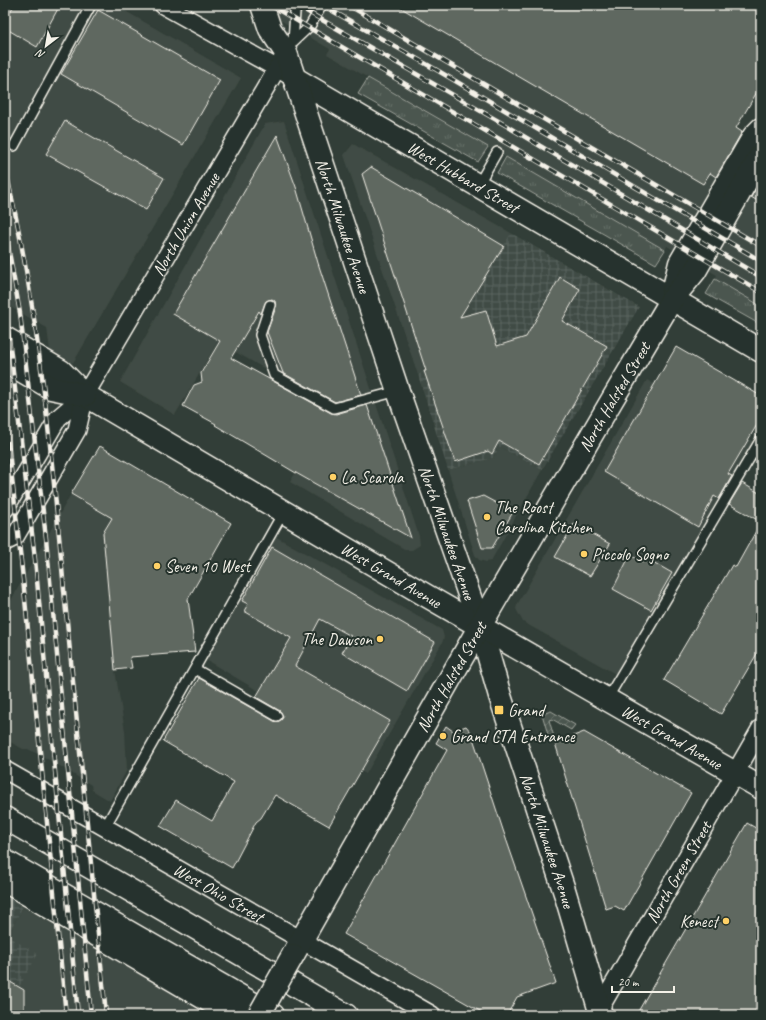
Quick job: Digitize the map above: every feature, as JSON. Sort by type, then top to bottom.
[{"type":"main road","name":"North Milwaukee Avenue","points":[[262,5],[270,29],[287,60],[398,391],[480,626],[500,696],[565,893],[599,1013]]},
{"type":"main road","name":"North Milwaukee Avenue","points":[[277,5],[287,38],[287,60]]},
{"type":"main road","name":"West Hubbard Street","points":[[287,60],[478,185],[761,351]]},
{"type":"main road","name":"North Halsted Street","points":[[672,299],[680,263],[754,136],[761,129]]},
{"type":"main road","name":"North Halsted Street","points":[[259,1015],[480,626],[672,299],[695,271],[761,155]]},
{"type":"main road","name":"West Grand Avenue","points":[[5,338],[62,371],[85,395],[761,788]]},
{"type":"main road","name":"West Grand Avenue","points":[[5,361],[51,388],[85,395]]},
{"type":"main road","points":[[5,818],[346,1015]]},
{"type":"main road","points":[[5,861],[273,1015]]},
{"type":"main road","points":[[5,881],[233,1015]]},
{"type":"street","name":"West Hubbard Street","points":[[163,5],[287,60]]},
{"type":"street","name":"North Union Avenue","points":[[5,542],[15,537],[77,430],[85,395],[287,60]]},
{"type":"street","name":"North Union Avenue","points":[[5,509],[58,418],[85,395]]},
{"type":"street","name":"North Green Street","points":[[599,1013],[761,728]]},
{"type":"street","name":"West Ohio Street","points":[[5,770],[104,827],[297,947],[432,1015]]},
{"type":"lane","points":[[14,146],[91,5]]},
{"type":"lane","name":"North Union Avenue","points":[[287,60],[295,12],[299,5]]},
{"type":"lane","name":"North Union Avenue","points":[[287,60],[322,5]]},
{"type":"lane","points":[[478,185],[497,152]]},
{"type":"lane","points":[[270,305],[260,335],[274,375],[334,408],[398,391]]},
{"type":"lane","points":[[607,699],[761,439]]},
{"type":"lane","points":[[104,827],[284,511]]},
{"type":"lane","points":[[195,668],[277,716]]},
{"type":"shaded area","points":[[5,5],[115,5],[241,78],[73,363],[50,351],[47,328],[5,304]]},
{"type":"shaded area","points":[[254,5],[396,5],[703,184],[710,173],[760,202],[761,201],[761,306],[715,279],[717,275],[667,246],[665,250],[327,54],[330,49]]},
{"type":"shaded area","points":[[284,121],[419,536],[420,545],[412,550],[406,550],[290,482],[334,408],[218,342],[175,415],[120,382],[265,124]]},
{"type":"shaded area","points":[[353,144],[511,233],[504,246],[486,310],[497,346],[424,371],[418,375],[344,155]]},
{"type":"shaded area","points":[[511,233],[639,307],[542,470],[500,447],[493,458],[448,470],[418,375],[424,371],[497,346],[486,310],[474,313],[470,301]]},
{"type":"shaded area","points":[[647,380],[758,444],[621,677],[523,622],[516,609]]},
{"type":"shaded area","points":[[500,447],[542,470],[491,561],[486,562],[479,560],[475,555],[448,470],[493,458]]},
{"type":"shaded area","points":[[71,494],[112,518],[115,670],[125,731],[127,770],[110,801],[92,790],[91,785],[55,763],[28,749],[23,749],[5,739],[5,611]]},
{"type":"shaded area","points":[[271,534],[442,630],[444,637],[442,643],[366,774],[281,725],[289,709],[201,657]]},
{"type":"shaded area","points":[[5,896],[23,907],[7,936],[38,954],[19,987],[24,990],[24,1015],[5,1015]]},
{"type":"shaded area","points":[[23,907],[207,1015],[24,1015],[24,990],[19,988],[7,936]]},
{"type":"green space","points":[[368,78],[488,147],[478,162],[358,94]]},
{"type":"green space","points":[[506,157],[665,250],[656,264],[497,173]]},
{"type":"green space","points":[[715,279],[761,306],[761,325],[706,294]]},
{"type":"green space","points":[[551,711],[575,725],[571,730],[552,719],[549,720],[554,737],[549,738],[542,714]]},
{"type":"building","points":[[14,5],[60,5],[37,47],[5,28],[5,21]]},
{"type":"building","points":[[396,5],[761,5],[761,85],[736,128],[742,132],[716,177],[710,173],[703,184]]},
{"type":"building","points":[[98,10],[220,80],[183,145],[61,74]]},
{"type":"building","points":[[65,121],[164,178],[146,210],[46,154]]},
{"type":"building","points":[[277,135],[296,187],[318,263],[361,395],[335,402],[283,373],[267,332],[276,307],[275,301],[272,299],[266,301],[261,314],[259,311],[231,358],[331,413],[336,414],[367,405],[411,538],[296,473],[215,425],[216,424],[183,406],[194,385],[202,382],[201,373],[220,341],[173,314]]},
{"type":"building","points":[[371,167],[504,246],[460,317],[486,310],[497,346],[526,337],[560,277],[580,289],[562,321],[607,346],[539,464],[499,441],[492,454],[488,451],[455,462],[424,371],[426,371],[362,174]]},
{"type":"building","points":[[761,180],[761,203],[751,197]]},
{"type":"building","points":[[676,347],[761,396],[761,418],[728,474],[732,476],[719,499],[714,496],[698,527],[604,472]]},
{"type":"building","name":"Seven 10 West","points":[[100,446],[231,523],[188,599],[195,652],[130,657],[132,668],[115,670],[103,533],[112,518],[71,494]]},
{"type":"building","points":[[742,483],[761,494],[761,522],[729,504]]},
{"type":"building","points":[[483,496],[513,512],[492,548],[482,548],[467,501]]},
{"type":"building","points":[[761,522],[761,647],[721,714],[664,680],[732,565],[736,567]]},
{"type":"building","points":[[574,524],[610,544],[590,576],[555,557]]},
{"type":"building","points":[[272,547],[435,642],[407,691],[342,653],[351,636],[320,619],[295,666],[390,721],[329,826],[275,795],[261,818],[256,822],[232,868],[160,826],[176,800],[212,821],[234,782],[163,741],[199,678],[274,721],[277,722],[282,719],[283,716],[280,711],[256,697],[291,638],[244,611],[248,604],[242,601]]},
{"type":"building","points":[[630,555],[643,562],[646,558],[672,573],[651,610],[613,589]]},
{"type":"building","points":[[446,726],[453,731],[466,726],[471,732],[556,983],[517,997],[507,1015],[487,1015],[344,934],[447,750],[436,743]]},
{"type":"building","name":"Kenect","points":[[584,732],[691,793],[624,911],[615,906],[606,909],[555,743]]},
{"type":"building","name":"Kenect","points":[[747,823],[761,831],[761,1012],[751,1015],[636,1015]]},
{"type":"building","points":[[5,979],[24,990],[24,1015],[5,1015]]},
{"type":"railway","points":[[270,5],[761,292]]},
{"type":"railway","points":[[296,5],[500,122],[761,277]]},
{"type":"railway","points":[[322,5],[435,69],[761,261]]},
{"type":"railway","points":[[348,5],[761,246]]},
{"type":"railway","points":[[5,168],[27,275],[43,383],[106,1015]]},
{"type":"railway","points":[[5,229],[20,313],[46,538],[91,1015]]},
{"type":"railway","points":[[5,304],[35,559],[78,1015]]},
{"type":"railway","points":[[5,414],[23,579],[66,1015]]},
{"type":"place","name":"La Scarola","points":[[333,477]]},
{"type":"place","name":"The Roost Carolina Kitchen","points":[[487,517]]},
{"type":"place","name":"Piccolo Sogno","points":[[584,554]]},
{"type":"place","name":"Seven 10 West","points":[[157,566]]},
{"type":"place","name":"The Dawson","points":[[380,639]]},
{"type":"place","name":"Grand","points":[[499,710]]},
{"type":"place","name":"Grand CTA Entrance","points":[[443,736]]},
{"type":"place","name":"Kenect","points":[[726,921]]}]
